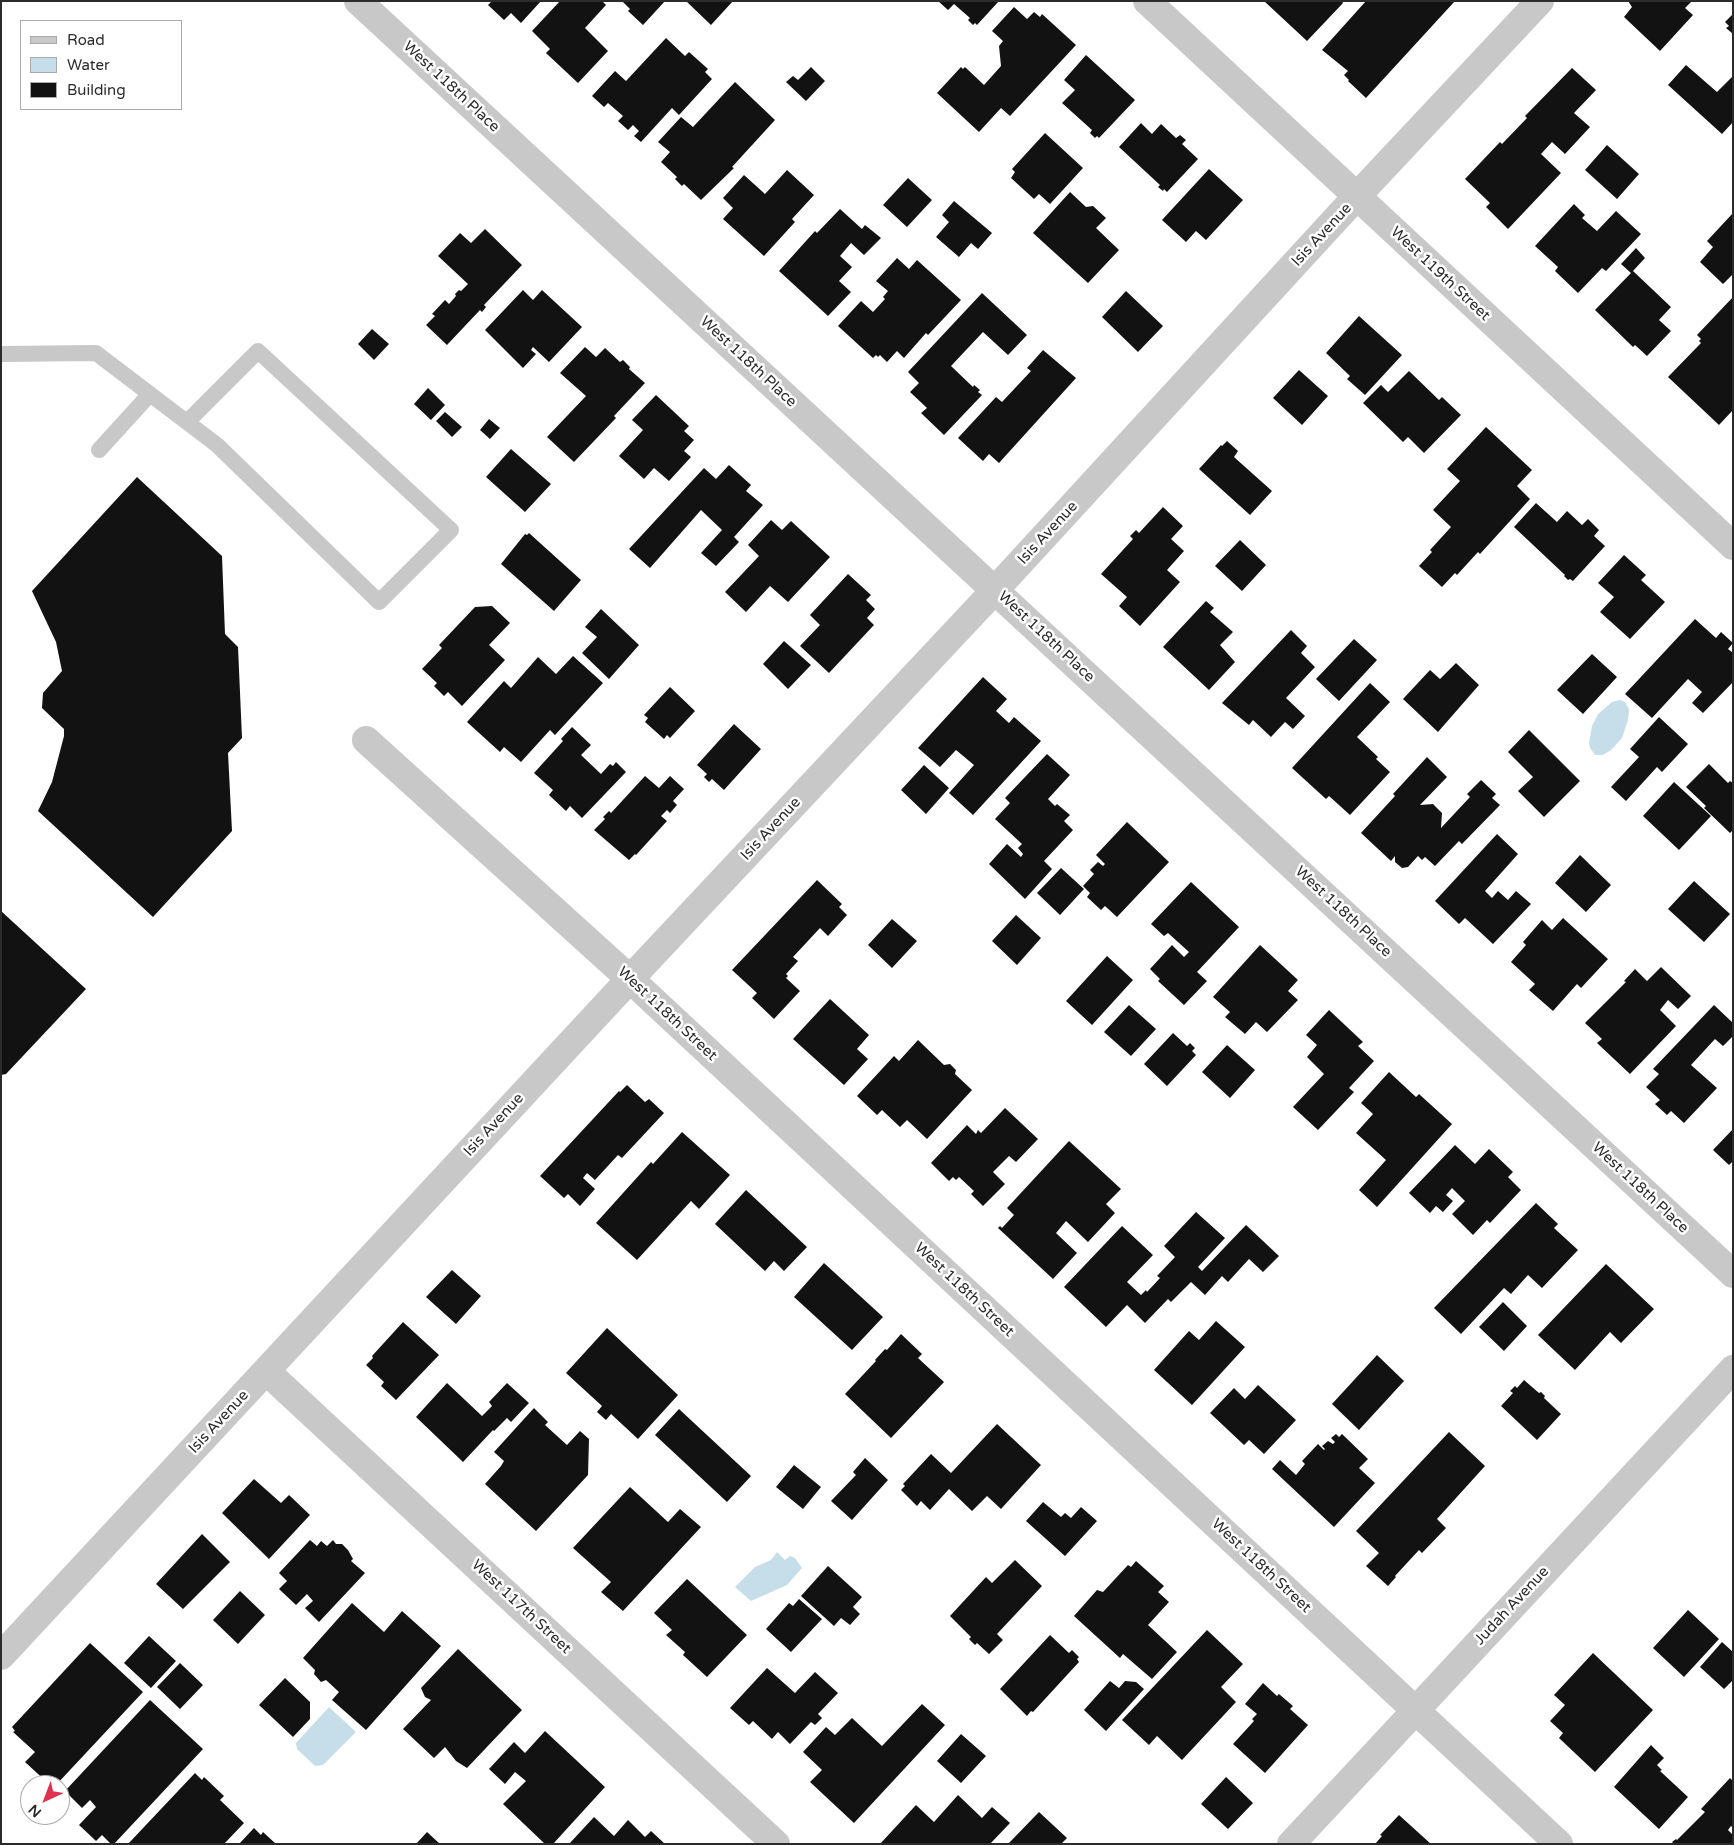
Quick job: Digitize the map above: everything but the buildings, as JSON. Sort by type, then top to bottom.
[{"type":"street","name":"West 118th Place","points":[[358,1],[1733,1274]]},
{"type":"street","name":"West 119th Street","points":[[1147,1],[1733,546]]},
{"type":"street","name":"Isis Avenue","points":[[1,1656],[630,979],[995,590],[1357,196],[1540,1]]},
{"type":"street","name":"West 118th Street","points":[[366,740],[630,979],[1558,1844]]},
{"type":"street","name":"Judah Avenue","points":[[1291,1844],[1733,1369]]},
{"type":"street","name":"West 117th Street","points":[[266,1371],[776,1844]]},
{"type":"lane","points":[[1,354],[96,353],[217,444],[379,602],[451,530],[258,351],[188,422]]},
{"type":"lane","points":[[98,450],[150,394]]},
{"type":"water","points":[[1620,700],[1625,702],[1629,709],[1628,720],[1622,738],[1611,750],[1603,755],[1595,755],[1589,743],[1592,726],[1598,714],[1612,702]]},
{"type":"water","points":[[777,1552],[785,1560],[790,1556],[795,1558],[802,1568],[787,1585],[751,1601],[735,1587],[755,1567],[771,1560]]},
{"type":"water","points":[[329,1707],[356,1732],[323,1765],[315,1766],[297,1749],[296,1743]]}]
